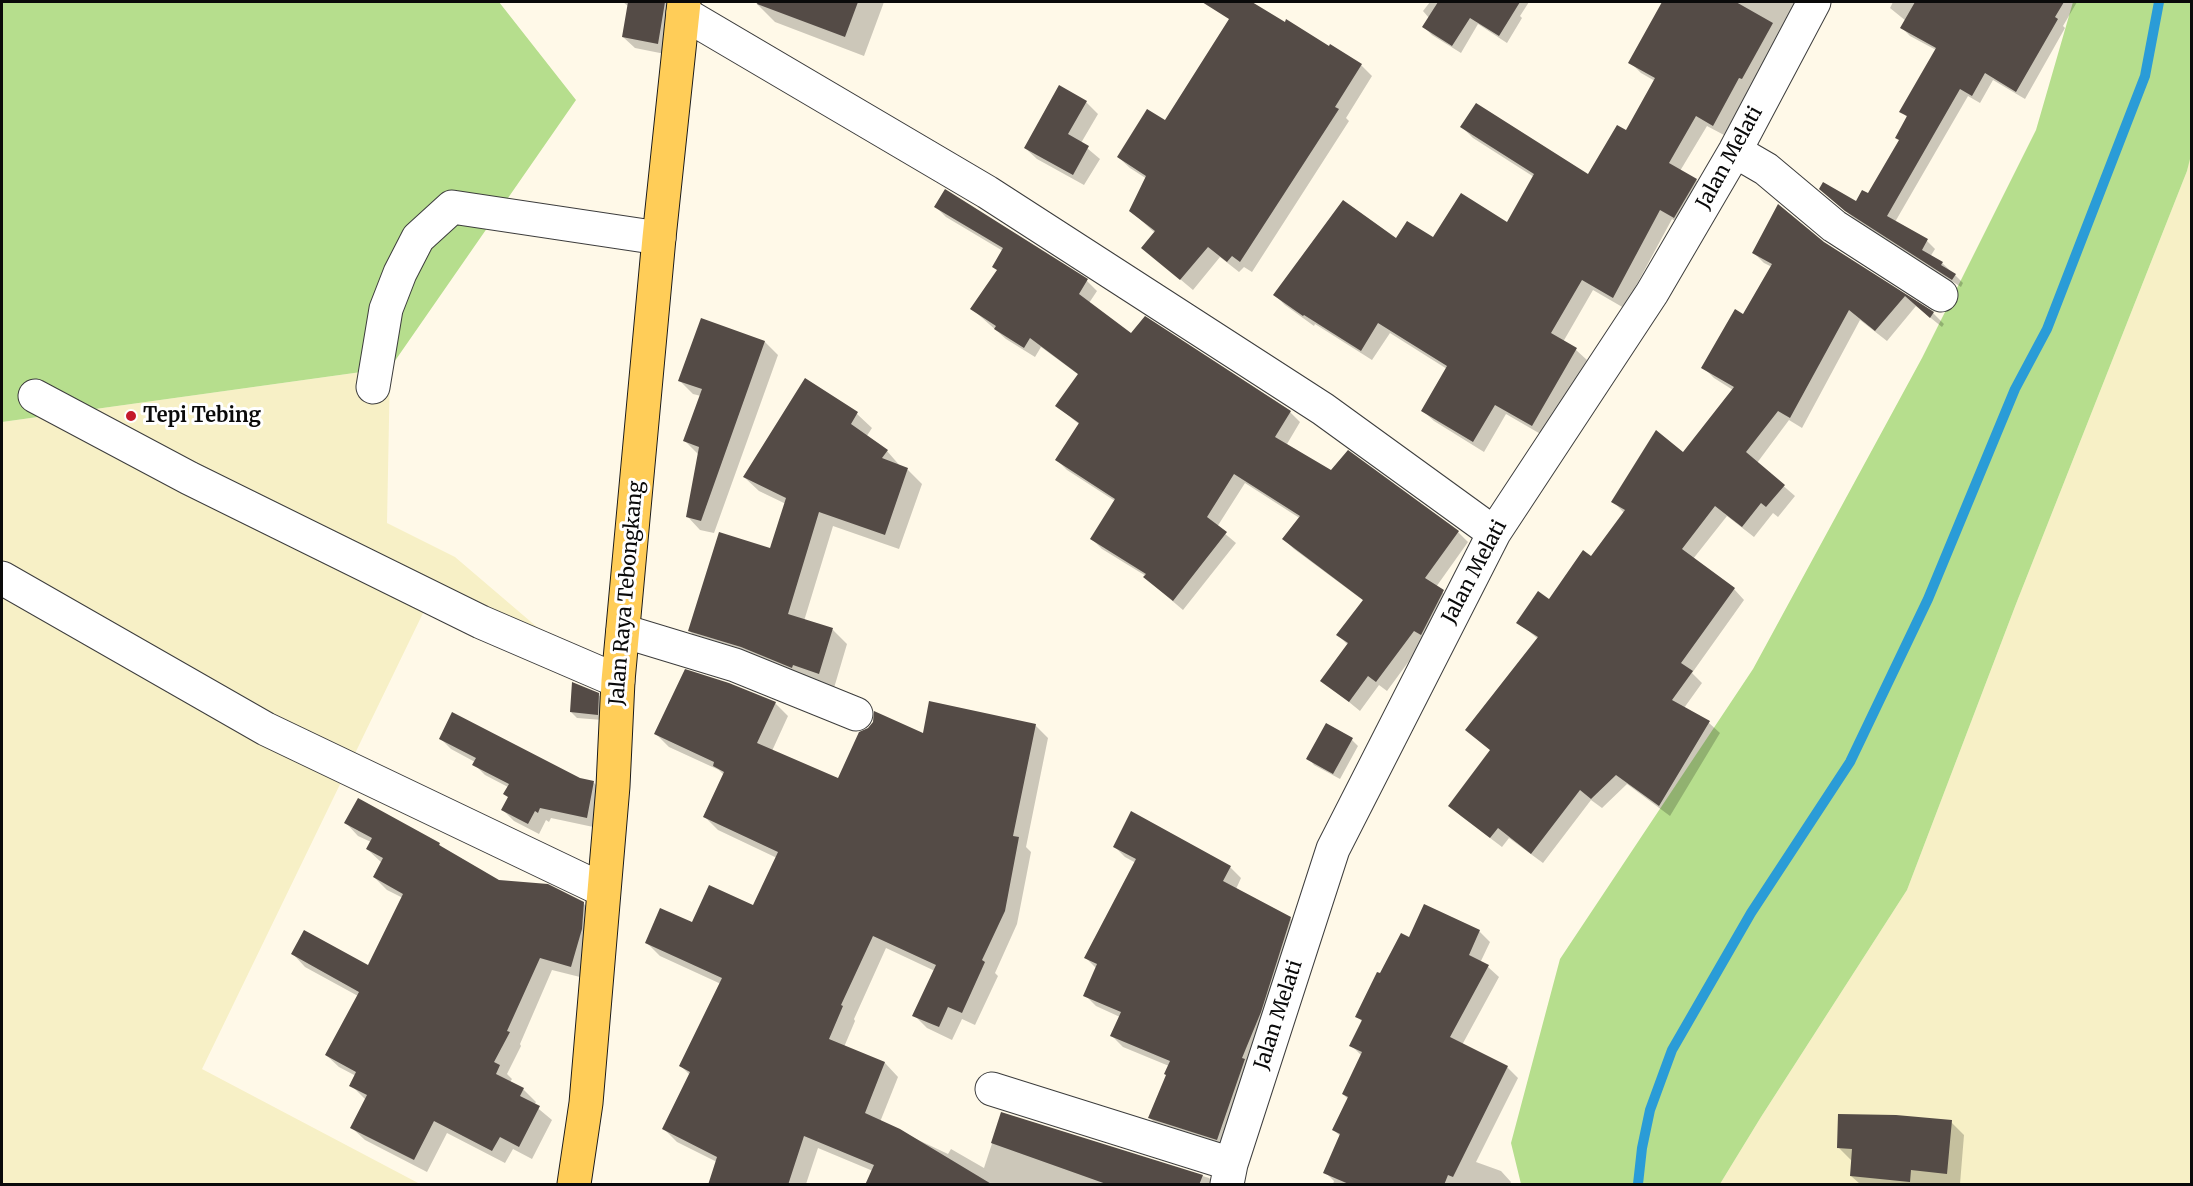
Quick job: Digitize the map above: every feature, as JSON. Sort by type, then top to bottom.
[{"type":"main road","name":"Jalan Raya Tebongkang","points":[[574,1185],[586,1103],[613,786],[618,681],[683,7]]},
{"type":"street","name":"Jalan Melati","points":[[1229,1174],[1333,849],[1494,533],[1652,293],[1735,151],[1814,2]]},
{"type":"street","points":[[683,7],[987,192],[1323,409],[1494,533]]},
{"type":"street","points":[[1735,151],[1766,169],[1834,226],[1941,295]]},
{"type":"street","points":[[373,387],[386,309],[400,273],[418,238],[452,207],[659,238]]},
{"type":"street","points":[[35,396],[189,478],[481,622],[618,681]]},
{"type":"street","points":[[2,578],[266,729],[603,890]]},
{"type":"street","points":[[623,631],[735,665],[855,714]]},
{"type":"street","points":[[992,1089],[1229,1174]]},
{"type":"shaded area","points":[[2191,151],[2191,1184],[1720,1184],[1907,890],[2016,604],[2187,171]]},
{"type":"shaded area","points":[[390,368],[387,523],[455,557],[551,639],[425,609],[202,1069],[420,1184],[2,1184],[2,422]]},
{"type":"green space","points":[[2,2],[499,2],[576,100],[390,368],[2,422]]},
{"type":"green space","points":[[2073,2],[2191,2],[2192,151],[2187,171],[2016,604],[1907,890],[1720,1184],[1521,1184],[1511,1143],[1560,959],[1753,669],[1922,358],[2036,130]]},
{"type":"building","points":[[628,2],[665,2],[658,44],[622,37]]},
{"type":"building","points":[[758,2],[858,2],[845,37],[757,4]]},
{"type":"building","points":[[1202,2],[1252,2],[1285,22],[1286,19],[1362,64],[1335,107],[1339,109],[1240,262],[1232,256],[1227,262],[1208,247],[1180,280],[1141,248],[1155,231],[1129,211],[1146,176],[1117,157],[1147,109],[1165,120],[1229,19]]},
{"type":"building","points":[[1438,2],[1520,2],[1499,36],[1470,18],[1452,46],[1422,27]]},
{"type":"building","points":[[1662,2],[1736,2],[1773,23],[1713,126],[1696,116],[1669,163],[1697,179],[1674,218],[1660,210],[1613,298],[1582,280],[1551,333],[1577,348],[1532,426],[1495,405],[1473,442],[1421,411],[1447,366],[1378,323],[1361,351],[1273,295],[1343,200],[1396,238],[1407,221],[1433,237],[1461,193],[1507,222],[1534,174],[1460,127],[1476,103],[1588,174],[1617,125],[1626,130],[1655,78],[1628,63]]},
{"type":"building","points":[[1915,2],[2064,2],[2055,17],[2058,19],[2016,92],[1985,73],[1972,96],[1960,89],[1887,216],[1928,239],[1922,250],[1943,262],[1941,265],[1956,274],[1952,280],[1845,211],[1819,189],[1823,182],[1856,201],[1862,190],[1868,193],[1899,140],[1895,138],[1907,116],[1899,112],[1936,48],[1900,28]]},
{"type":"building","points":[[1059,85],[1087,101],[1068,134],[1089,146],[1073,175],[1024,148]]},
{"type":"building","points":[[945,189],[1088,279],[1079,294],[1131,333],[1145,316],[1291,411],[1275,437],[1331,470],[1348,450],[1459,531],[1425,578],[1444,590],[1421,635],[1414,631],[1376,682],[1368,676],[1349,702],[1320,681],[1348,643],[1336,635],[1363,600],[1282,539],[1300,516],[1234,474],[1207,517],[1227,532],[1173,601],[1143,577],[1146,574],[1090,539],[1115,499],[1055,460],[1079,423],[1055,406],[1078,374],[1030,338],[1024,348],[994,329],[996,326],[970,309],[997,270],[992,267],[1003,248],[934,207]]},
{"type":"building","points":[[1778,204],[1824,242],[1934,312],[1930,318],[1905,296],[1875,331],[1849,310],[1790,418],[1778,411],[1746,452],[1785,485],[1766,507],[1761,503],[1742,527],[1715,506],[1682,549],[1735,588],[1681,663],[1693,671],[1672,700],[1710,721],[1659,806],[1616,775],[1591,799],[1580,790],[1531,854],[1498,828],[1490,838],[1448,806],[1490,750],[1465,730],[1538,637],[1516,623],[1538,591],[1549,599],[1583,550],[1591,556],[1625,510],[1611,502],[1656,430],[1683,452],[1734,387],[1701,368],[1735,309],[1743,314],[1772,264],[1752,253]]},
{"type":"building","points":[[701,318],[765,341],[701,521],[686,517],[699,447],[683,441],[702,389],[678,381]]},
{"type":"building","points":[[805,378],[858,412],[851,424],[888,450],[882,458],[908,468],[885,535],[819,512],[788,614],[833,628],[819,674],[793,665],[792,668],[741,647],[688,631],[719,532],[770,548],[786,498],[743,477]]},
{"type":"building","points":[[685,669],[729,683],[776,702],[757,743],[838,778],[859,732],[868,728],[873,722],[874,711],[923,733],[929,701],[1036,724],[1013,836],[1019,837],[1005,911],[982,960],[985,962],[962,1013],[948,1007],[939,1027],[912,1016],[936,965],[873,936],[841,1005],[843,1006],[829,1039],[885,1062],[865,1113],[900,1129],[993,1185],[865,1185],[874,1165],[804,1136],[788,1185],[708,1185],[717,1157],[662,1129],[690,1072],[679,1066],[722,978],[645,943],[660,908],[692,922],[709,885],[753,905],[778,852],[703,817],[724,772],[713,766],[714,762],[654,734]]},
{"type":"building","points":[[572,682],[599,693],[598,715],[570,712]]},
{"type":"building","points":[[452,712],[580,778],[594,781],[587,818],[540,808],[538,813],[535,811],[528,824],[501,810],[508,797],[503,794],[509,784],[472,765],[476,758],[439,739]]},
{"type":"building","points":[[1326,723],[1353,738],[1333,774],[1306,759]]},
{"type":"building","points":[[358,798],[440,843],[439,845],[499,880],[548,884],[584,902],[582,929],[571,967],[540,958],[507,1031],[510,1032],[494,1062],[500,1065],[496,1074],[524,1088],[520,1096],[540,1106],[519,1147],[500,1137],[492,1151],[434,1121],[414,1160],[350,1128],[367,1095],[349,1086],[356,1072],[325,1055],[359,992],[291,954],[304,930],[368,965],[403,894],[373,877],[383,858],[366,849],[372,838],[344,823]]},
{"type":"building","points":[[1131,811],[1231,866],[1223,881],[1291,917],[1261,1012],[1242,1058],[1245,1059],[1217,1140],[1148,1118],[1170,1061],[1110,1036],[1121,1012],[1083,996],[1097,964],[1084,958],[1136,859],[1113,847]]},
{"type":"building","points":[[1424,904],[1480,930],[1469,955],[1489,965],[1450,1037],[1508,1066],[1453,1177],[1448,1175],[1444,1185],[1351,1185],[1323,1173],[1340,1134],[1332,1130],[1348,1097],[1342,1094],[1362,1052],[1349,1046],[1362,1020],[1355,1017],[1377,972],[1380,973],[1401,933],[1409,937]]},
{"type":"building","points":[[1001,1112],[1203,1175],[1199,1185],[1109,1185],[991,1143]]},
{"type":"building","points":[[1838,1114],[1896,1115],[1952,1120],[1947,1174],[1911,1170],[1910,1182],[1850,1176],[1852,1149],[1837,1148]]},
{"type":"waterway","points":[[1638,1184],[1642,1148],[1650,1110],[1672,1050],[1751,913],[1850,762],[1928,599],[2015,389],[2047,329],[2145,76],[2159,2]]},
{"type":"place","name":"Tepi Tebing","points":[[131,416]]}]
